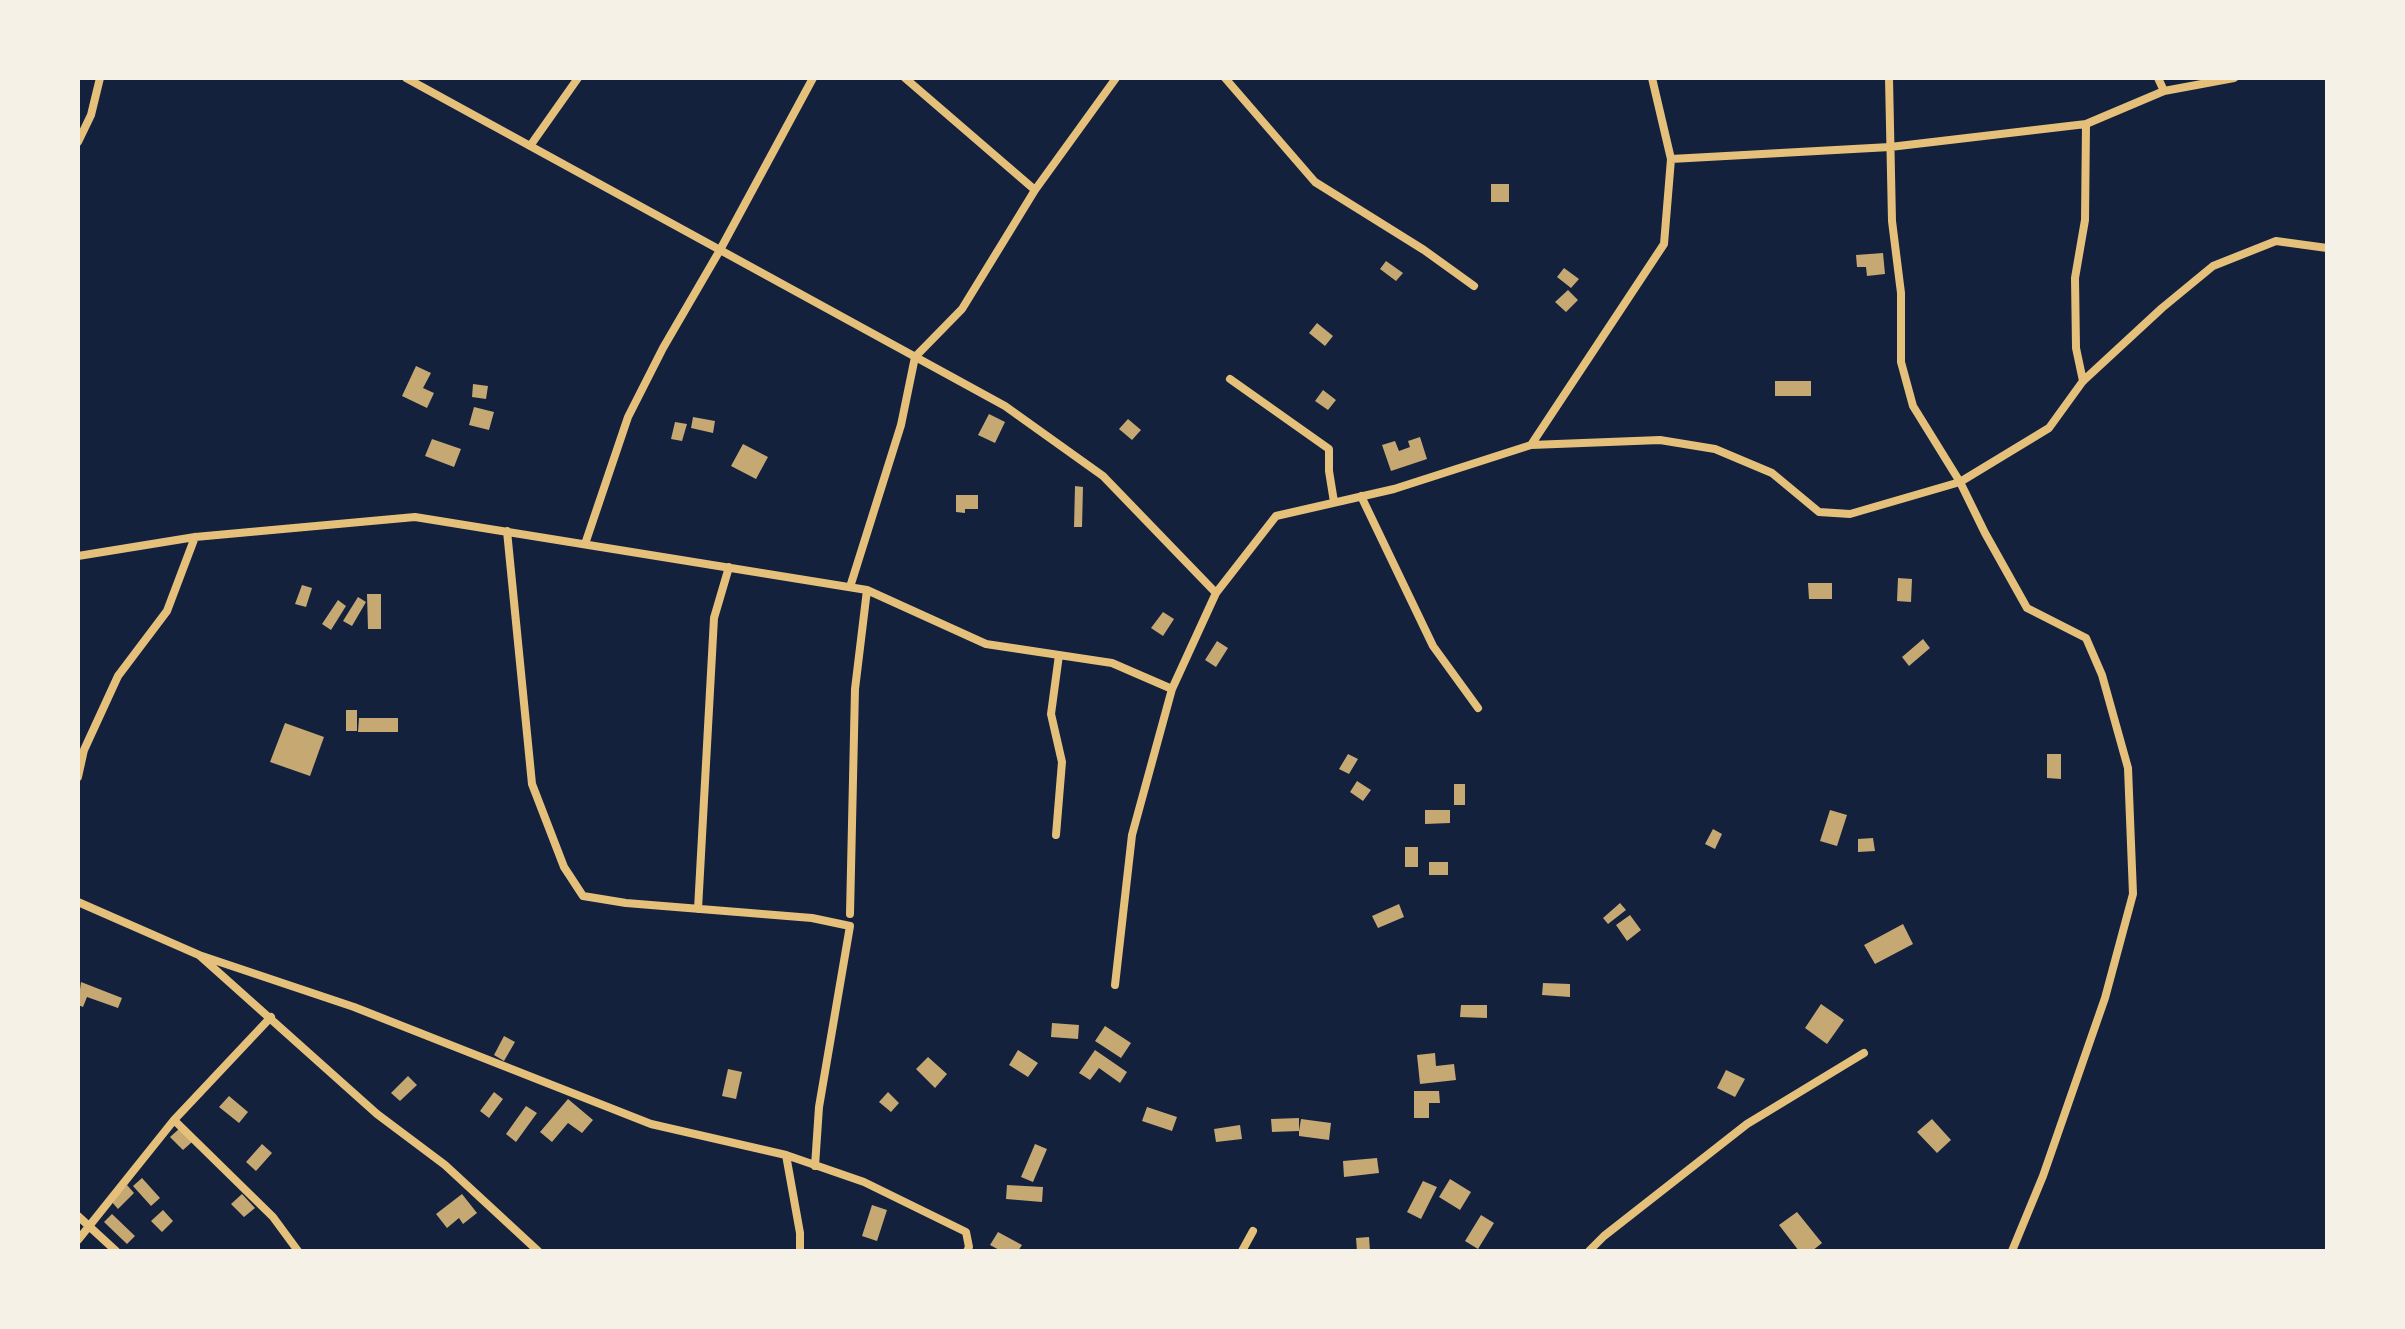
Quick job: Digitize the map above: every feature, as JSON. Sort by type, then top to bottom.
[{"type":"street","points":[[78,142],[91,115],[100,78]]},
{"type":"street","points":[[406,78],[1005,406],[1103,476],[1216,593]]},
{"type":"street","points":[[530,146],[578,78]]},
{"type":"street","points":[[585,544],[628,417],[813,78]]},
{"type":"street","points":[[905,78],[1035,190]]},
{"type":"street","points":[[850,587],[901,425],[915,357],[962,309],[1035,190],[1116,78]]},
{"type":"street","points":[[1225,78],[1315,182],[1424,250],[1474,286]]},
{"type":"street","points":[[1531,445],[1664,244],[1671,159],[1652,78]]},
{"type":"street","points":[[1889,78],[1892,221],[1901,293],[1901,362],[1913,406],[1960,482],[2027,608],[2086,638],[2102,675],[2128,768],[2133,894],[2105,998],[2043,1176],[2012,1251]]},
{"type":"street","points":[[2158,78],[2164,91]]},
{"type":"street","points":[[1671,159],[1890,147],[2086,124],[2164,91],[2234,78]]},
{"type":"street","points":[[2083,381],[2076,348],[2075,278],[2085,220],[2086,124]]},
{"type":"street","points":[[1115,985],[1132,835],[1172,689],[1216,593],[1276,516],[1394,489],[1531,445],[1660,440],[1715,449],[1772,473],[1819,512],[1850,514],[1960,482],[2049,428],[2083,381],[2213,266],[2276,241],[2327,248]]},
{"type":"street","points":[[1230,379],[1329,449],[1334,502]]},
{"type":"street","points":[[1361,496],[1433,646],[1478,708]]},
{"type":"street","points":[[78,556],[195,537],[415,517],[867,590],[986,644],[1112,663],[1172,689]]},
{"type":"street","points":[[507,531],[532,784],[564,867],[583,896],[812,918],[850,926],[819,1107],[815,1166]]},
{"type":"street","points":[[78,777],[84,750],[118,676],[167,611],[195,537]]},
{"type":"street","points":[[698,909],[714,618],[729,567]]},
{"type":"street","points":[[850,914],[855,689],[867,590]]},
{"type":"street","points":[[1056,835],[1062,762],[1051,714],[1059,655]]},
{"type":"street","points":[[78,902],[199,955],[354,1007],[651,1124],[786,1155],[864,1182],[966,1232],[967,1251]]},
{"type":"street","points":[[199,955],[377,1114],[445,1165],[538,1251]]},
{"type":"street","points":[[78,1240],[174,1120],[271,1017]]},
{"type":"street","points":[[1589,1251],[1747,1124],[1864,1053]]},
{"type":"street","points":[[174,1120],[273,1217],[298,1251]]},
{"type":"street","points":[[786,1155],[800,1233],[800,1251]]},
{"type":"street","points":[[78,1216],[116,1251]]},
{"type":"street","points":[[1242,1251],[1253,1231]]},
{"type":"building","points":[[1491,184],[1509,184],[1509,202],[1491,202]]},
{"type":"building","points":[[1883,253],[1885,274],[1867,276],[1866,267],[1857,267],[1856,255]]},
{"type":"building","points":[[1386,261],[1403,273],[1396,281],[1380,269]]},
{"type":"building","points":[[1564,268],[1579,279],[1571,288],[1557,277]]},
{"type":"building","points":[[1568,290],[1578,300],[1566,312],[1555,302]]},
{"type":"building","points":[[1317,323],[1333,336],[1325,346],[1309,333]]},
{"type":"building","points":[[416,366],[431,373],[423,388],[434,393],[427,408],[402,396]]},
{"type":"building","points":[[1775,381],[1811,381],[1811,396],[1775,396]]},
{"type":"building","points":[[473,384],[488,386],[486,399],[472,397]]},
{"type":"building","points":[[1323,390],[1336,400],[1328,410],[1315,401]]},
{"type":"building","points":[[474,407],[494,412],[489,430],[469,425]]},
{"type":"building","points":[[989,414],[1005,422],[995,443],[978,435]]},
{"type":"building","points":[[693,417],[715,421],[713,433],[691,428]]},
{"type":"building","points":[[1128,419],[1141,430],[1132,440],[1119,429]]},
{"type":"building","points":[[675,422],[687,424],[682,441],[671,439]]},
{"type":"building","points":[[1420,437],[1427,459],[1391,471],[1382,445],[1395,441],[1399,451],[1410,447],[1408,441]]},
{"type":"building","points":[[432,439],[461,449],[454,467],[425,456]]},
{"type":"building","points":[[743,444],[768,457],[756,479],[731,466]]},
{"type":"building","points":[[1075,486],[1083,487],[1082,527],[1074,527]]},
{"type":"building","points":[[956,495],[978,495],[978,509],[956,512]]},
{"type":"building","points":[[1898,578],[1912,579],[1911,602],[1897,601]]},
{"type":"building","points":[[1808,583],[1832,583],[1832,599],[1809,599]]},
{"type":"building","points":[[302,585],[312,588],[306,607],[295,604]]},
{"type":"building","points":[[367,594],[381,594],[381,629],[368,629]]},
{"type":"building","points":[[358,597],[366,602],[352,626],[343,621]]},
{"type":"building","points":[[338,600],[346,606],[331,630],[322,624]]},
{"type":"building","points":[[1163,612],[1174,619],[1163,636],[1151,628]]},
{"type":"building","points":[[1923,639],[1930,648],[1909,666],[1902,657]]},
{"type":"building","points":[[1217,641],[1228,648],[1216,667],[1205,660]]},
{"type":"building","points":[[346,710],[357,710],[357,731],[346,731]]},
{"type":"building","points":[[359,718],[398,718],[398,732],[358,732]]},
{"type":"building","points":[[285,723],[324,737],[310,776],[270,762]]},
{"type":"building","points":[[1348,754],[1358,759],[1349,774],[1339,769]]},
{"type":"building","points":[[2047,754],[2061,754],[2061,779],[2047,778]]},
{"type":"building","points":[[1357,781],[1371,790],[1363,801],[1350,792]]},
{"type":"building","points":[[1454,784],[1465,784],[1465,805],[1454,805]]},
{"type":"building","points":[[1425,810],[1450,810],[1450,823],[1425,824]]},
{"type":"building","points":[[1830,810],[1847,815],[1837,846],[1820,841]]},
{"type":"building","points":[[1713,829],[1722,834],[1715,849],[1705,844]]},
{"type":"building","points":[[1873,838],[1875,851],[1858,852],[1858,839]]},
{"type":"building","points":[[1405,847],[1418,847],[1418,867],[1405,867]]},
{"type":"building","points":[[1429,862],[1448,862],[1448,875],[1429,875]]},
{"type":"building","points":[[1620,903],[1626,910],[1608,924],[1603,918]]},
{"type":"building","points":[[1399,904],[1404,917],[1378,928],[1372,916]]},
{"type":"building","points":[[1630,915],[1641,930],[1627,941],[1616,925]]},
{"type":"building","points":[[1903,924],[1913,944],[1875,964],[1864,945]]},
{"type":"building","points":[[81,982],[122,998],[118,1008],[87,997],[83,1007],[78,1005]]},
{"type":"building","points":[[1543,983],[1570,984],[1570,997],[1542,995]]},
{"type":"building","points":[[1821,1004],[1844,1020],[1827,1044],[1805,1028]]},
{"type":"building","points":[[1461,1005],[1487,1005],[1487,1018],[1460,1017]]},
{"type":"building","points":[[1052,1023],[1079,1025],[1078,1039],[1051,1037]]},
{"type":"building","points":[[1105,1026],[1131,1043],[1121,1058],[1095,1041]]},
{"type":"building","points":[[504,1036],[515,1042],[504,1061],[494,1055]]},
{"type":"building","points":[[1018,1050],[1038,1063],[1028,1077],[1009,1065]]},
{"type":"building","points":[[1095,1050],[1127,1072],[1120,1083],[1099,1068],[1090,1080],[1079,1073]]},
{"type":"building","points":[[1435,1053],[1436,1066],[1454,1064],[1456,1080],[1420,1084],[1417,1055]]},
{"type":"building","points":[[928,1057],[947,1074],[935,1088],[916,1069]]},
{"type":"building","points":[[728,1069],[742,1072],[736,1099],[722,1096]]},
{"type":"building","points":[[1726,1070],[1745,1079],[1735,1097],[1717,1088]]},
{"type":"building","points":[[408,1076],[417,1085],[400,1101],[391,1093]]},
{"type":"building","points":[[1414,1091],[1439,1091],[1440,1103],[1429,1103],[1429,1118],[1414,1118]]},
{"type":"building","points":[[494,1092],[503,1099],[489,1118],[480,1111]]},
{"type":"building","points":[[888,1092],[899,1103],[891,1112],[879,1102]]},
{"type":"building","points":[[229,1096],[248,1112],[239,1123],[219,1107]]},
{"type":"building","points":[[568,1099],[593,1120],[582,1133],[568,1123],[552,1142],[540,1132]]},
{"type":"building","points":[[526,1106],[537,1113],[516,1142],[506,1134]]},
{"type":"building","points":[[1147,1107],[1177,1117],[1172,1131],[1142,1121]]},
{"type":"building","points":[[1299,1118],[1299,1131],[1272,1132],[1271,1119]]},
{"type":"building","points":[[1301,1119],[1331,1123],[1329,1140],[1299,1136]]},
{"type":"building","points":[[1932,1119],[1951,1140],[1937,1153],[1917,1132]]},
{"type":"building","points":[[1240,1125],[1242,1139],[1216,1142],[1214,1129]]},
{"type":"building","points":[[179,1129],[192,1142],[183,1150],[170,1137]]},
{"type":"building","points":[[262,1144],[272,1153],[256,1171],[246,1162]]},
{"type":"building","points":[[1035,1144],[1047,1149],[1033,1182],[1021,1177]]},
{"type":"building","points":[[1377,1158],[1379,1173],[1344,1177],[1343,1161]]},
{"type":"building","points":[[142,1178],[160,1198],[151,1206],[133,1186]]},
{"type":"building","points":[[1450,1179],[1471,1192],[1460,1210],[1439,1197]]},
{"type":"building","points":[[1423,1181],[1437,1187],[1421,1219],[1407,1212]]},
{"type":"building","points":[[127,1185],[134,1193],[118,1209],[111,1201]]},
{"type":"building","points":[[1007,1185],[1043,1187],[1042,1202],[1006,1199]]},
{"type":"building","points":[[242,1194],[255,1208],[244,1217],[231,1204]]},
{"type":"building","points":[[462,1194],[477,1213],[463,1224],[459,1218],[447,1228],[436,1214]]},
{"type":"building","points":[[872,1205],[887,1210],[877,1241],[862,1236]]},
{"type":"building","points":[[163,1210],[173,1221],[162,1232],[151,1221]]},
{"type":"building","points":[[1797,1212],[1822,1243],[1812,1251],[1799,1251],[1779,1225]]},
{"type":"building","points":[[112,1214],[135,1236],[127,1244],[104,1222]]},
{"type":"building","points":[[1481,1215],[1494,1223],[1478,1249],[1465,1241]]},
{"type":"building","points":[[998,1232],[1022,1245],[1018,1251],[1001,1251],[990,1245]]},
{"type":"building","points":[[1369,1237],[1370,1251],[1357,1251],[1356,1238]]}]
